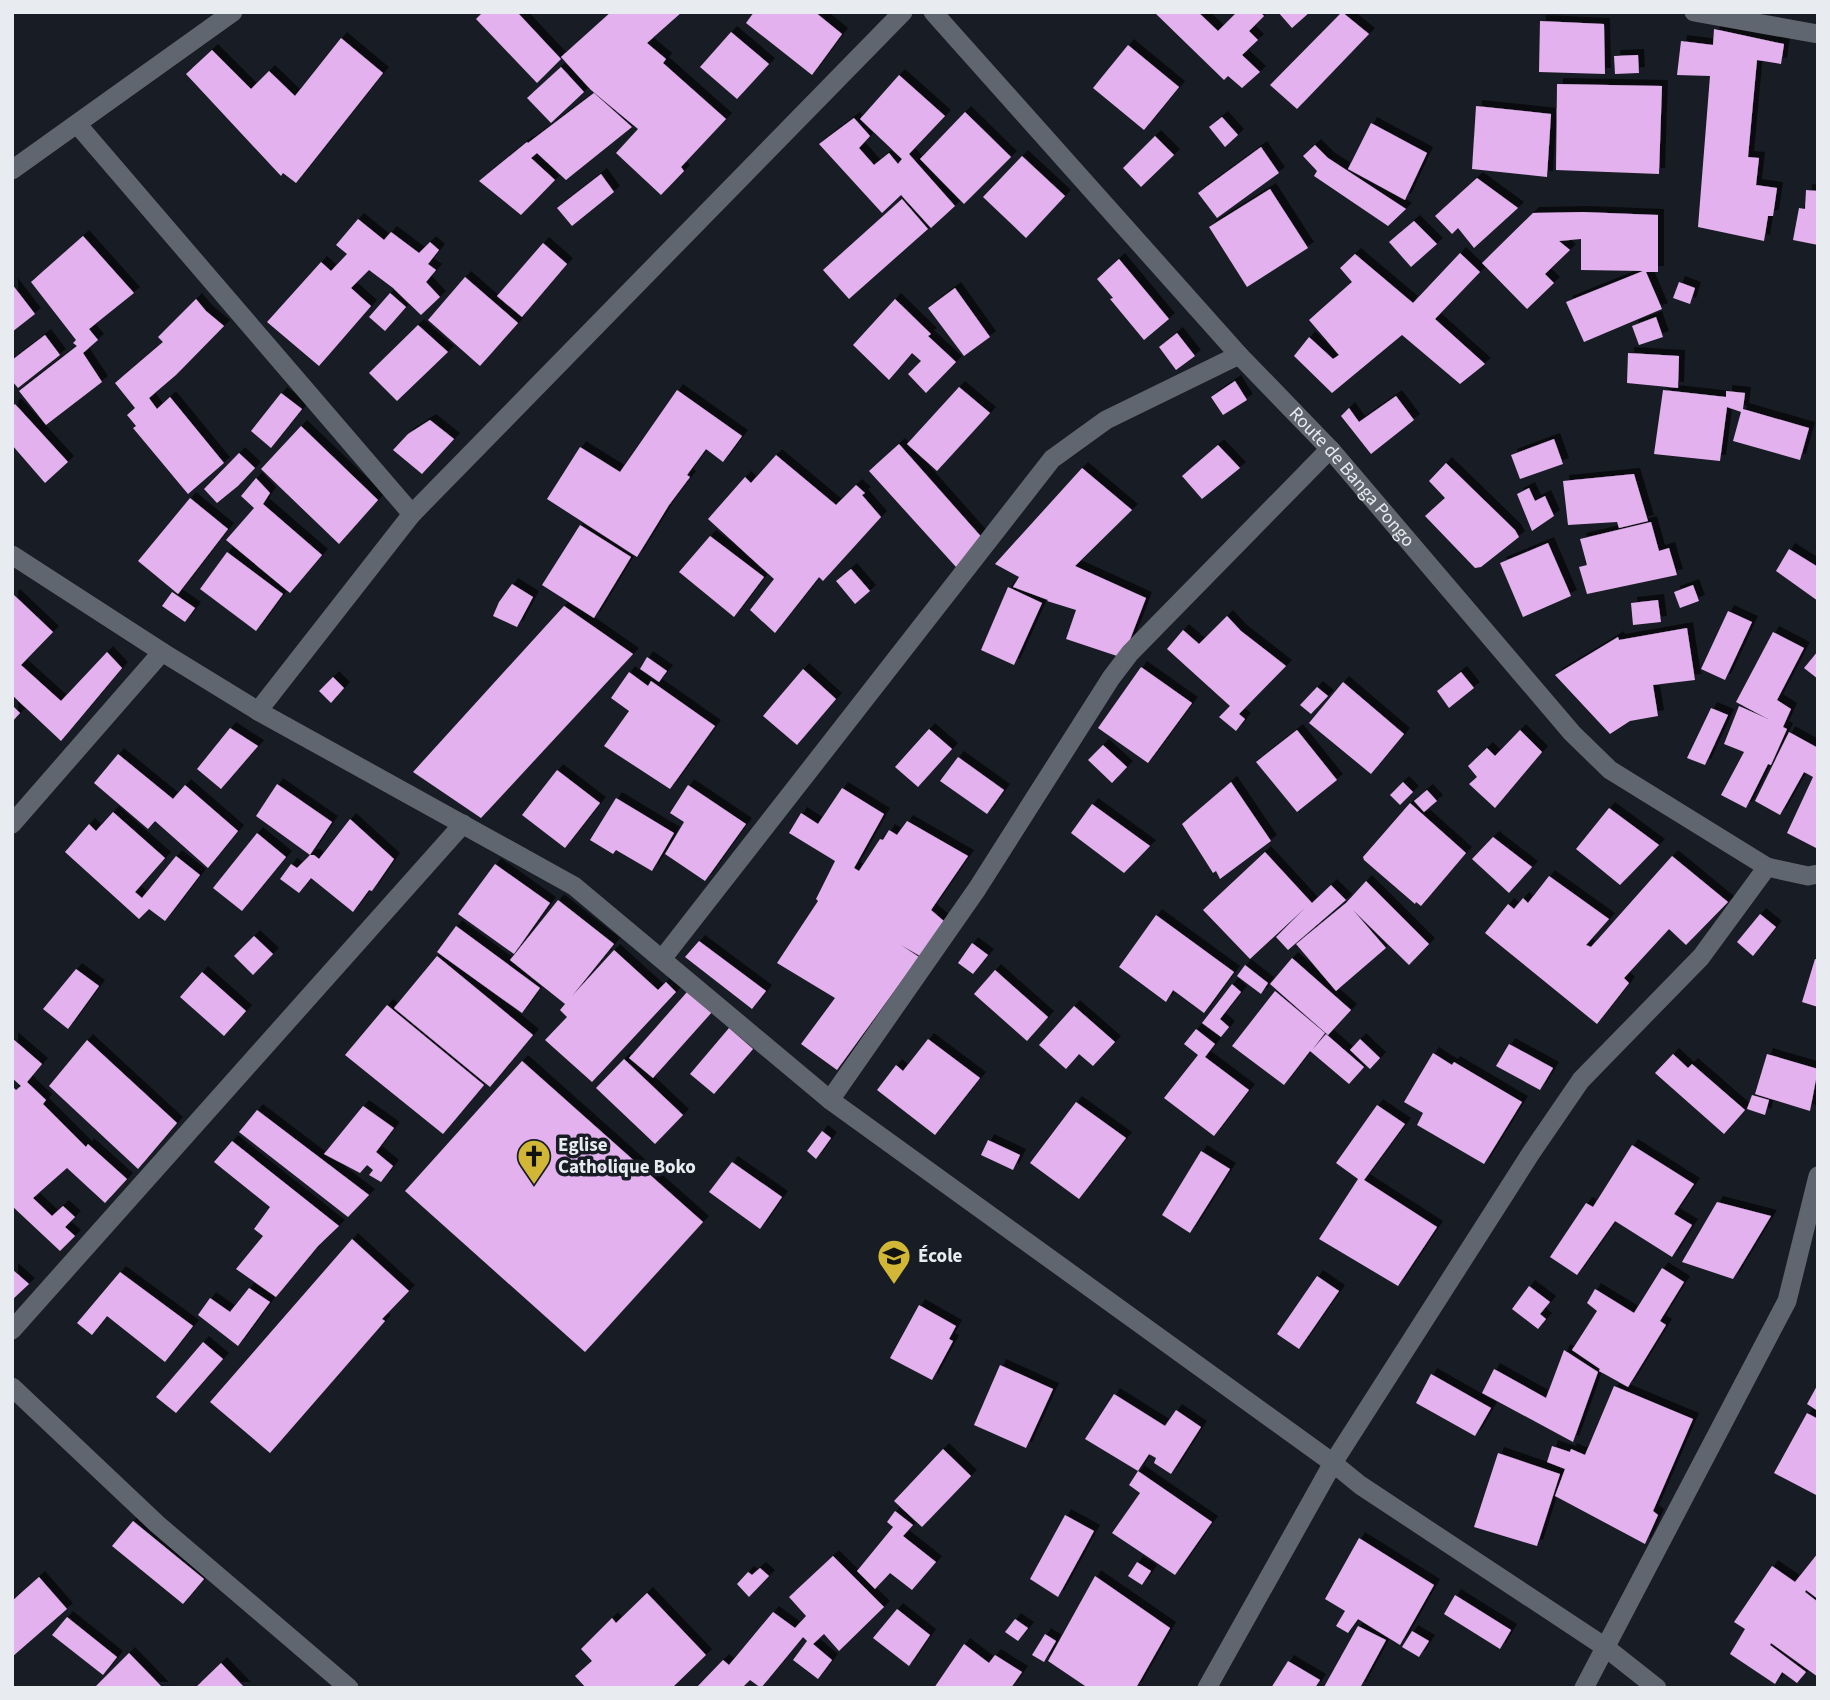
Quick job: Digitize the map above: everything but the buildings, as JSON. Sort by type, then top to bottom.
[{"type":"street","points":[[12,170],[233,12]]},
{"type":"street","points":[[258,711],[412,514],[903,12]]},
{"type":"street","name":"Route de Banga Pongo","points":[[933,12],[1239,355],[1331,449],[1573,733],[1610,770],[1767,867],[1808,876],[1818,874]]},
{"type":"street","points":[[1694,12],[1818,34]]},
{"type":"street","points":[[77,124],[412,514]]},
{"type":"street","points":[[662,959],[1052,459],[1105,420],[1239,355]]},
{"type":"street","points":[[830,1100],[977,889],[1111,678],[1130,653],[1331,449]]},
{"type":"street","points":[[12,555],[258,711],[575,886],[830,1100],[1360,1485],[1605,1647],[1657,1688]]},
{"type":"street","points":[[12,824],[162,652]]},
{"type":"street","points":[[12,1330],[463,824]]},
{"type":"street","points":[[1207,1688],[1333,1463],[1531,1153],[1581,1080],[1701,957],[1767,867]]},
{"type":"street","points":[[1584,1688],[1787,1301],[1818,1175]]},
{"type":"street","points":[[12,1387],[157,1524],[349,1688]]},
{"type":"place","name":"Eglise Catholique Boko","points":[[534,1186]]},
{"type":"place","name":"École","points":[[894,1286]]}]
